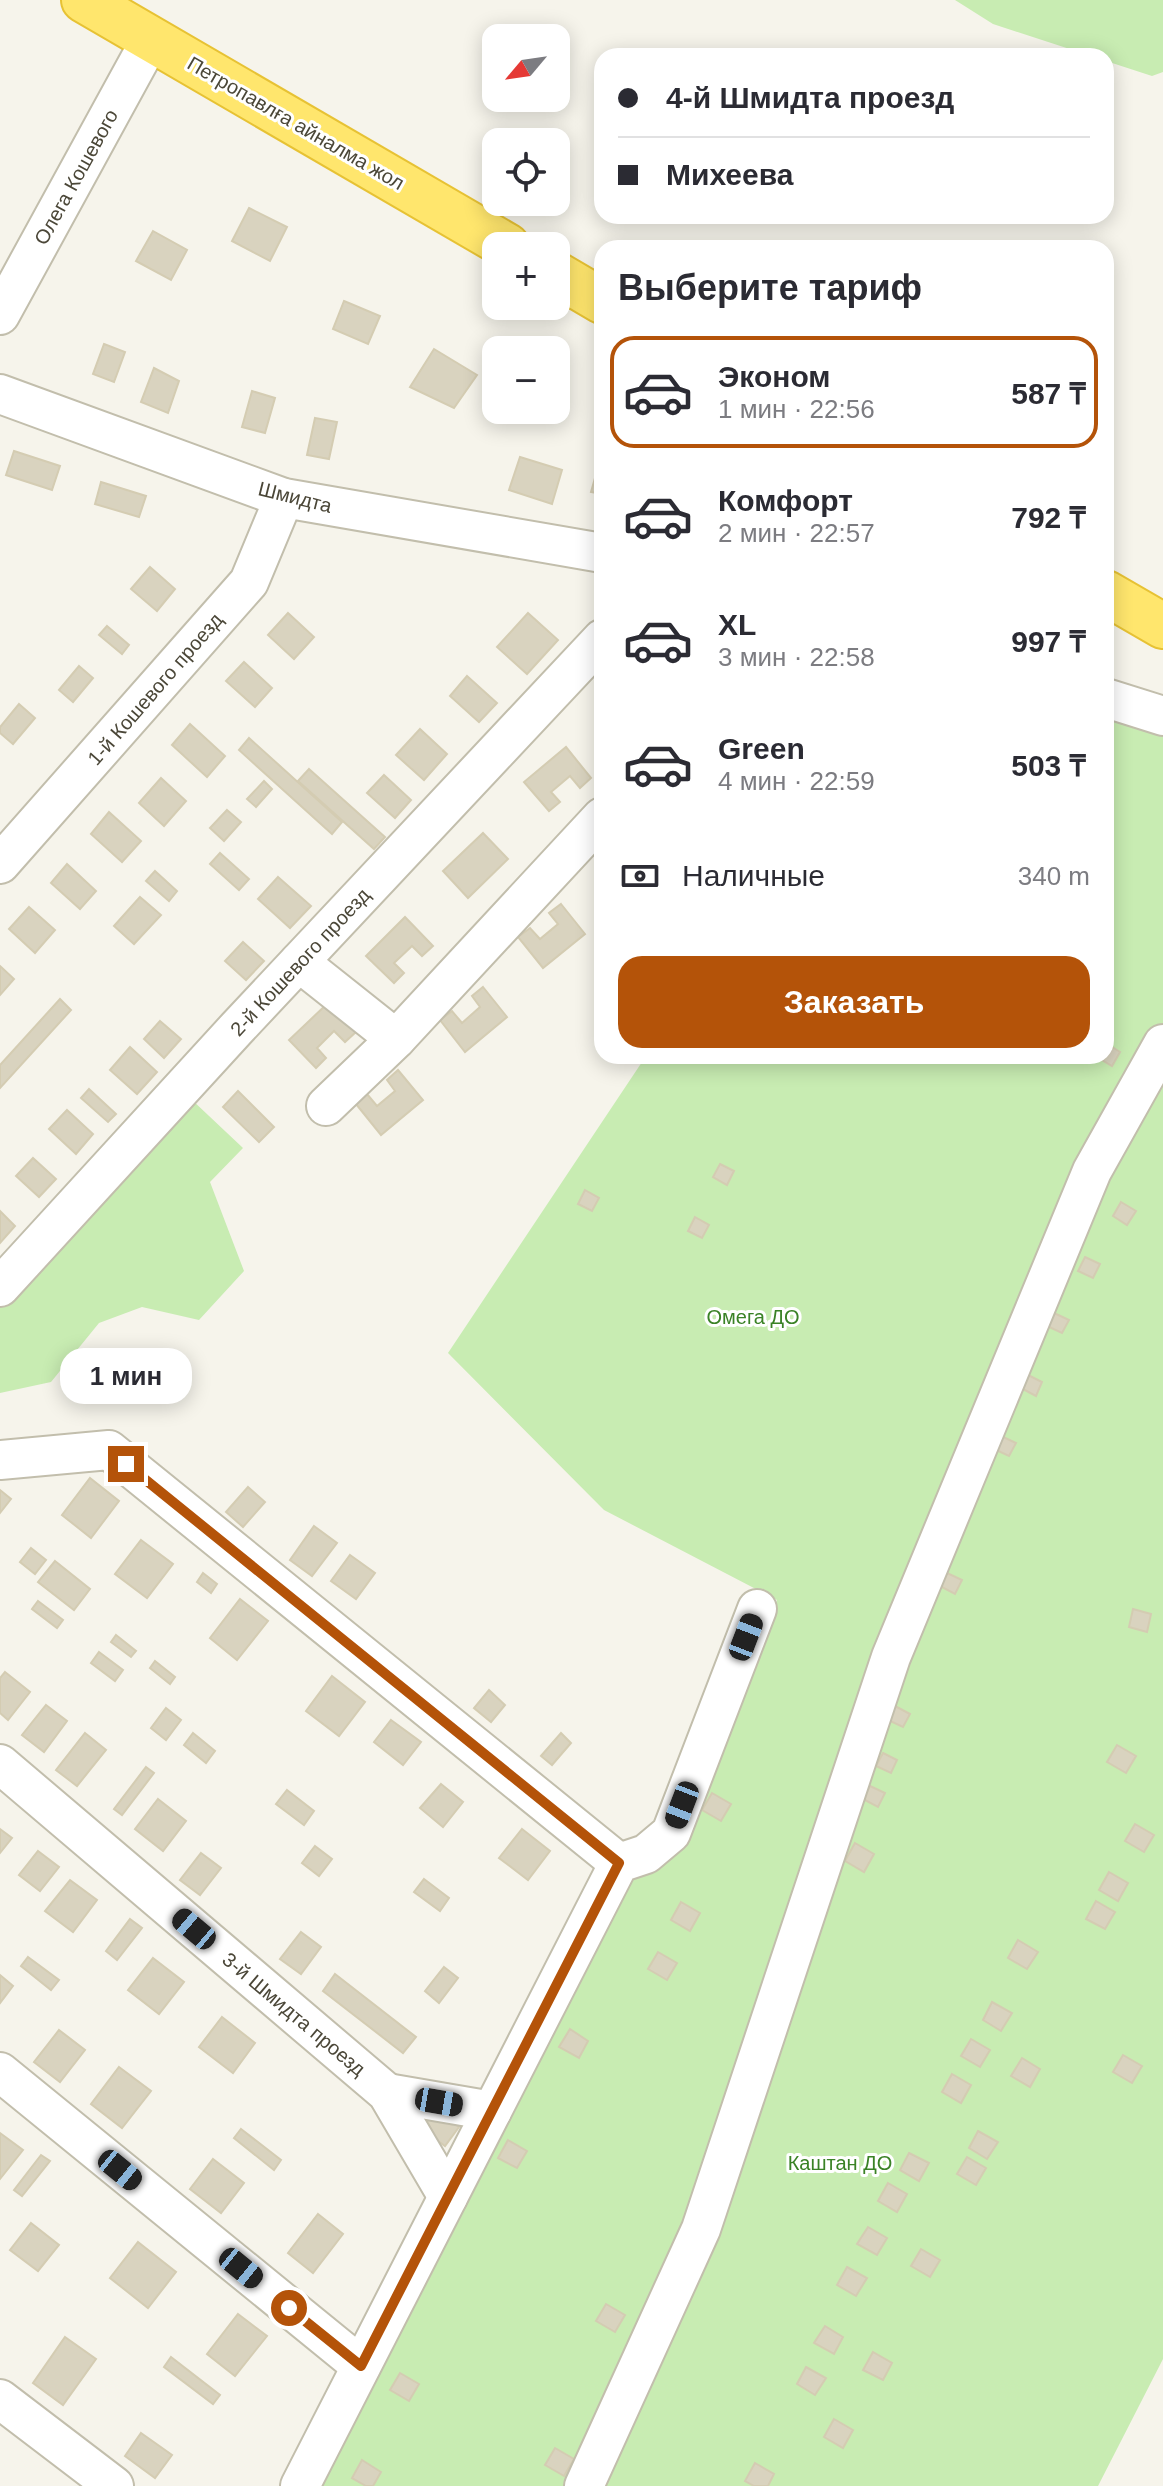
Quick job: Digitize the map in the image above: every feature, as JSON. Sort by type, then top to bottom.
[{"type":"highway","name":"Петропавлға айналма жол","points":[[84,0],[483,232]]},
{"type":"highway","points":[[570,282],[594,296]]},
{"type":"highway","points":[[1114,598],[1163,626]]},
{"type":"street","name":"Олега Кошевого","points":[[0,315],[151,39]]},
{"type":"street","name":"Шмидта","points":[[0,394],[284,498],[594,552]]},
{"type":"street","name":"1-й Кошевого проезд","points":[[0,864],[249,582],[284,498]]},
{"type":"street","name":"2-й Кошевого проезд","points":[[0,1287],[594,648]]},
{"type":"street","points":[[1114,701],[1163,716]]},
{"type":"street","points":[[326,1106],[396,1039],[594,826]]},
{"type":"street","points":[[299,962],[396,1039]]},
{"type":"street","points":[[584,2486],[701,2229],[891,1657],[1092,1171],[1163,1044]]},
{"type":"street","points":[[0,1460],[109,1450],[619,1863]]},
{"type":"street","points":[[300,2486],[619,1863],[646,1854],[671,1833],[757,1609]]},
{"type":"street","name":"3-й Шмидта проезд","points":[[0,1764],[387,2093],[448,2197]]},
{"type":"street","points":[[0,2072],[361,2366]]},
{"type":"street","points":[[387,2093],[492,2111]]},
{"type":"street","points":[[0,2399],[114,2486]]},
{"type":"green space","points":[[955,0],[1163,0],[1163,72],[1152,76],[1114,64],[1114,48],[1066,48],[993,24]]},
{"type":"green space","name":"Каштан ДО","points":[[1114,711],[1163,726],[1163,2359],[1098,2486],[314,2486],[627,1874],[682,1838],[777,1600],[604,1510],[448,1353],[641,1064],[1114,1064]]},
{"type":"green space","points":[[191,1099],[243,1148],[210,1182],[244,1271],[199,1320],[142,1307],[99,1323],[51,1382],[0,1393],[0,1304]]},
{"type":"building","points":[[249,208],[287,227],[270,261],[232,241]]},
{"type":"building","points":[[153,231],[187,250],[171,280],[136,261]]},
{"type":"building","points":[[344,301],[380,316],[368,344],[333,329]]},
{"type":"building","points":[[104,344],[125,352],[114,382],[93,374]]},
{"type":"building","points":[[434,349],[477,375],[454,408],[410,387]]},
{"type":"building","points":[[154,368],[179,381],[168,413],[141,402]]},
{"type":"building","points":[[252,391],[275,398],[265,433],[242,427]]},
{"type":"building","points":[[315,418],[337,422],[329,459],[307,455]]},
{"type":"building","points":[[14,451],[60,466],[52,490],[6,475]]},
{"type":"building","points":[[520,457],[562,470],[552,504],[509,490]]},
{"type":"building","points":[[101,482],[146,496],[139,517],[95,504]]},
{"type":"building","points":[[150,567],[175,589],[157,611],[131,589]]},
{"type":"building","points":[[288,613],[314,637],[294,659],[268,635]]},
{"type":"building","points":[[528,613],[558,640],[527,674],[497,647]]},
{"type":"building","points":[[107,626],[129,645],[122,654],[99,635]]},
{"type":"building","points":[[244,662],[272,688],[255,707],[226,681]]},
{"type":"building","points":[[79,666],[93,678],[73,702],[59,690]]},
{"type":"building","points":[[467,676],[497,703],[479,722],[450,696]]},
{"type":"building","points":[[19,704],[35,718],[13,744],[0,733],[0,727]]},
{"type":"building","points":[[190,724],[225,756],[207,777],[172,745]]},
{"type":"building","points":[[420,729],[447,754],[424,780],[396,755]]},
{"type":"building","points":[[249,738],[342,822],[332,834],[239,750]]},
{"type":"building","points":[[566,747],[591,778],[580,788],[570,776],[551,792],[560,802],[549,811],[524,782]]},
{"type":"building","points":[[309,769],[385,837],[374,849],[298,781]]},
{"type":"building","points":[[384,775],[411,800],[395,818],[367,793]]},
{"type":"building","points":[[161,778],[186,801],[164,826],[139,803]]},
{"type":"building","points":[[264,781],[272,789],[256,807],[247,799]]},
{"type":"building","points":[[227,810],[241,822],[224,841],[210,828]]},
{"type":"building","points":[[109,812],[141,841],[122,862],[91,834]]},
{"type":"building","points":[[483,833],[508,859],[468,898],[443,871]]},
{"type":"building","points":[[220,853],[249,879],[239,890],[210,864]]},
{"type":"building","points":[[67,864],[96,891],[80,909],[51,883]]},
{"type":"building","points":[[155,871],[177,891],[169,901],[146,881]]},
{"type":"building","points":[[278,877],[311,906],[290,928],[258,899]]},
{"type":"building","points":[[140,897],[161,915],[134,944],[114,926]]},
{"type":"building","points":[[561,904],[585,934],[543,968],[518,937],[530,928],[540,939],[558,924],[549,913]]},
{"type":"building","points":[[29,907],[55,930],[35,953],[9,929]]},
{"type":"building","points":[[405,917],[433,946],[422,956],[412,946],[394,963],[404,973],[394,983],[366,956]]},
{"type":"building","points":[[243,942],[264,961],[246,980],[225,961]]},
{"type":"building","points":[[0,966],[14,979],[0,995]]},
{"type":"building","points":[[483,987],[507,1017],[465,1052],[440,1020],[452,1011],[462,1023],[480,1007],[472,996]]},
{"type":"building","points":[[60,999],[71,1010],[0,1088],[0,1065]]},
{"type":"building","points":[[328,1003],[356,1032],[345,1042],[334,1031],[317,1048],[326,1058],[316,1068],[289,1040]]},
{"type":"building","points":[[160,1021],[181,1039],[164,1058],[144,1039]]},
{"type":"building","points":[[130,1047],[157,1072],[137,1094],[110,1070]]},
{"type":"building","points":[[1114,1048],[1120,1052],[1114,1062]]},
{"type":"building","points":[[398,1070],[423,1100],[381,1135],[356,1104],[367,1094],[377,1106],[395,1091],[387,1080]]},
{"type":"building","points":[[89,1089],[116,1114],[108,1122],[81,1098]]},
{"type":"building","points":[[238,1091],[274,1127],[259,1142],[223,1107]]},
{"type":"building","points":[[67,1110],[93,1134],[76,1154],[49,1129]]},
{"type":"building","points":[[33,1158],[56,1179],[39,1197],[16,1176]]},
{"type":"building","points":[[720,1164],[734,1171],[727,1185],[713,1177]]},
{"type":"building","points":[[585,1190],[599,1198],[592,1211],[578,1204]]},
{"type":"building","points":[[1121,1202],[1136,1211],[1127,1225],[1113,1216]]},
{"type":"building","points":[[0,1211],[15,1226],[0,1243]]},
{"type":"building","points":[[695,1217],[709,1225],[702,1238],[688,1231]]},
{"type":"building","points":[[1085,1257],[1100,1264],[1093,1278],[1078,1271]]},
{"type":"building","points":[[1054,1313],[1069,1320],[1062,1333],[1047,1326]]},
{"type":"building","points":[[1028,1375],[1042,1382],[1036,1396],[1021,1388]]},
{"type":"building","points":[[1001,1436],[1016,1443],[1009,1456],[994,1449]]},
{"type":"building","points":[[90,1478],[119,1501],[91,1538],[62,1515]]},
{"type":"building","points":[[248,1487],[265,1502],[243,1527],[226,1512]]},
{"type":"building","points":[[0,1490],[11,1499],[0,1513]]},
{"type":"building","points":[[314,1526],[337,1543],[312,1576],[290,1560]]},
{"type":"building","points":[[141,1540],[173,1564],[147,1598],[115,1574]]},
{"type":"building","points":[[31,1548],[46,1560],[35,1574],[20,1562]]},
{"type":"building","points":[[350,1555],[375,1573],[356,1599],[331,1581]]},
{"type":"building","points":[[55,1561],[90,1589],[74,1610],[38,1582]]},
{"type":"building","points":[[203,1573],[217,1584],[211,1593],[197,1582]]},
{"type":"building","points":[[947,1573],[962,1580],[955,1594],[940,1586]]},
{"type":"building","points":[[240,1599],[268,1621],[237,1660],[210,1638]]},
{"type":"building","points":[[38,1601],[63,1620],[57,1628],[32,1609]]},
{"type":"building","points":[[1133,1609],[1151,1614],[1147,1632],[1129,1627]]},
{"type":"building","points":[[116,1635],[136,1651],[131,1657],[111,1642]]},
{"type":"building","points":[[99,1652],[123,1670],[115,1681],[91,1663]]},
{"type":"building","points":[[155,1661],[175,1677],[170,1684],[150,1668]]},
{"type":"building","points":[[5,1672],[30,1692],[8,1720],[0,1713],[0,1678]]},
{"type":"building","points":[[332,1676],[365,1702],[339,1736],[306,1711]]},
{"type":"building","points":[[489,1690],[505,1705],[491,1722],[474,1708]]},
{"type":"building","points":[[46,1705],[67,1721],[44,1752],[22,1735]]},
{"type":"building","points":[[895,1706],[910,1714],[903,1727],[888,1720]]},
{"type":"building","points":[[166,1708],[181,1720],[166,1740],[151,1728]]},
{"type":"building","points":[[391,1720],[421,1742],[403,1765],[374,1742]]},
{"type":"building","points":[[85,1733],[106,1750],[77,1786],[56,1770]]},
{"type":"building","points":[[193,1733],[215,1751],[206,1763],[184,1745]]},
{"type":"building","points":[[561,1733],[571,1743],[552,1765],[541,1756]]},
{"type":"building","points":[[1117,1745],[1136,1756],[1126,1773],[1107,1762]]},
{"type":"building","points":[[883,1753],[897,1760],[891,1773],[876,1766]]},
{"type":"building","points":[[146,1767],[154,1773],[122,1815],[114,1809]]},
{"type":"building","points":[[441,1784],[463,1802],[443,1827],[420,1808]]},
{"type":"building","points":[[870,1786],[885,1793],[878,1807],[863,1799]]},
{"type":"building","points":[[287,1790],[314,1811],[304,1825],[276,1804]]},
{"type":"building","points":[[712,1793],[731,1804],[721,1821],[702,1810]]},
{"type":"building","points":[[158,1799],[186,1821],[163,1851],[135,1829]]},
{"type":"building","points":[[1135,1824],[1154,1835],[1144,1852],[1125,1841]]},
{"type":"building","points":[[0,1829],[12,1838],[0,1853]]},
{"type":"building","points":[[522,1829],[550,1851],[528,1880],[499,1858]]},
{"type":"building","points":[[855,1843],[874,1854],[864,1872],[845,1861]]},
{"type":"building","points":[[315,1846],[332,1859],[319,1876],[302,1863]]},
{"type":"building","points":[[38,1851],[59,1867],[40,1891],[19,1875]]},
{"type":"building","points":[[201,1853],[221,1868],[200,1895],[180,1880]]},
{"type":"building","points":[[1109,1872],[1128,1883],[1118,1901],[1099,1890]]},
{"type":"building","points":[[424,1879],[449,1898],[440,1911],[414,1892]]},
{"type":"building","points":[[70,1880],[97,1900],[73,1932],[45,1911]]},
{"type":"building","points":[[1096,1901],[1115,1912],[1105,1929],[1086,1919]]},
{"type":"building","points":[[681,1902],[700,1913],[690,1931],[671,1920]]},
{"type":"building","points":[[130,1919],[142,1928],[117,1960],[106,1951]]},
{"type":"building","points":[[301,1932],[321,1947],[301,1974],[280,1959]]},
{"type":"building","points":[[1018,1940],[1038,1952],[1027,1969],[1008,1958]]},
{"type":"building","points":[[658,1952],[677,1963],[667,1980],[648,1969]]},
{"type":"building","points":[[28,1957],[59,1980],[51,1990],[21,1966]]},
{"type":"building","points":[[153,1958],[184,1982],[159,2014],[128,1990]]},
{"type":"building","points":[[444,1967],[458,1978],[439,2003],[425,1991]]},
{"type":"building","points":[[335,1974],[416,2037],[403,2053],[323,1991]]},
{"type":"building","points":[[0,1975],[13,1986],[0,2003]]},
{"type":"building","points":[[992,2002],[1012,2013],[1001,2031],[983,2020]]},
{"type":"building","points":[[222,2017],[255,2043],[233,2073],[199,2047]]},
{"type":"building","points":[[570,2029],[588,2041],[579,2058],[559,2047]]},
{"type":"building","points":[[59,2030],[85,2050],[60,2082],[34,2062]]},
{"type":"building","points":[[971,2039],[990,2050],[980,2067],[961,2056]]},
{"type":"building","points":[[1123,2055],[1142,2066],[1132,2083],[1113,2072]]},
{"type":"building","points":[[1022,2058],[1040,2069],[1030,2087],[1011,2076]]},
{"type":"building","points":[[119,2067],[151,2091],[122,2128],[91,2104]]},
{"type":"building","points":[[952,2074],[971,2085],[961,2103],[942,2092]]},
{"type":"building","points":[[433,2108],[459,2127],[445,2146],[419,2127]]},
{"type":"building","points":[[241,2129],[281,2160],[274,2170],[234,2138]]},
{"type":"building","points":[[978,2131],[998,2142],[987,2159],[969,2148]]},
{"type":"building","points":[[0,2133],[23,2150],[0,2179]]},
{"type":"building","points":[[508,2140],[527,2151],[517,2168],[498,2158]]},
{"type":"building","points":[[909,2153],[929,2163],[919,2181],[900,2170]]},
{"type":"building","points":[[41,2155],[50,2161],[22,2196],[14,2190]]},
{"type":"building","points":[[967,2157],[986,2168],[976,2185],[957,2174]]},
{"type":"building","points":[[213,2159],[244,2183],[221,2213],[190,2189]]},
{"type":"building","points":[[888,2183],[907,2194],[897,2212],[878,2201]]},
{"type":"building","points":[[318,2214],[343,2234],[313,2273],[288,2253]]},
{"type":"building","points":[[31,2223],[59,2245],[38,2271],[10,2250]]},
{"type":"building","points":[[868,2227],[887,2238],[877,2255],[857,2244]]},
{"type":"building","points":[[138,2242],[176,2272],[148,2308],[110,2278]]},
{"type":"building","points":[[921,2249],[940,2260],[930,2277],[911,2266]]},
{"type":"building","points":[[847,2267],[867,2278],[856,2296],[837,2285]]},
{"type":"building","points":[[606,2304],[625,2315],[615,2332],[596,2321]]},
{"type":"building","points":[[238,2314],[267,2336],[235,2376],[207,2354]]},
{"type":"building","points":[[825,2326],[843,2337],[834,2354],[814,2343]]},
{"type":"building","points":[[65,2337],[96,2359],[63,2405],[33,2383]]},
{"type":"building","points":[[873,2352],[892,2363],[883,2380],[863,2370]]},
{"type":"building","points":[[171,2357],[220,2395],[213,2404],[164,2367]]},
{"type":"building","points":[[806,2367],[826,2378],[815,2395],[797,2384]]},
{"type":"building","points":[[400,2373],[419,2384],[409,2401],[390,2390]]},
{"type":"building","points":[[834,2419],[853,2430],[843,2448],[824,2437]]},
{"type":"building","points":[[141,2433],[172,2455],[155,2478],[125,2456]]},
{"type":"building","points":[[555,2448],[574,2459],[564,2476],[545,2465]]},
{"type":"building","points":[[362,2460],[381,2472],[373,2486],[366,2486],[352,2478]]},
{"type":"building","points":[[755,2463],[774,2474],[768,2486],[754,2486],[745,2481]]},
{"type":"route","points":[[126,1464],[619,1863],[361,2366],[289,2308]]},
{"type":"park label","name":"Омега ДО","points":[[753,1317]]}]
